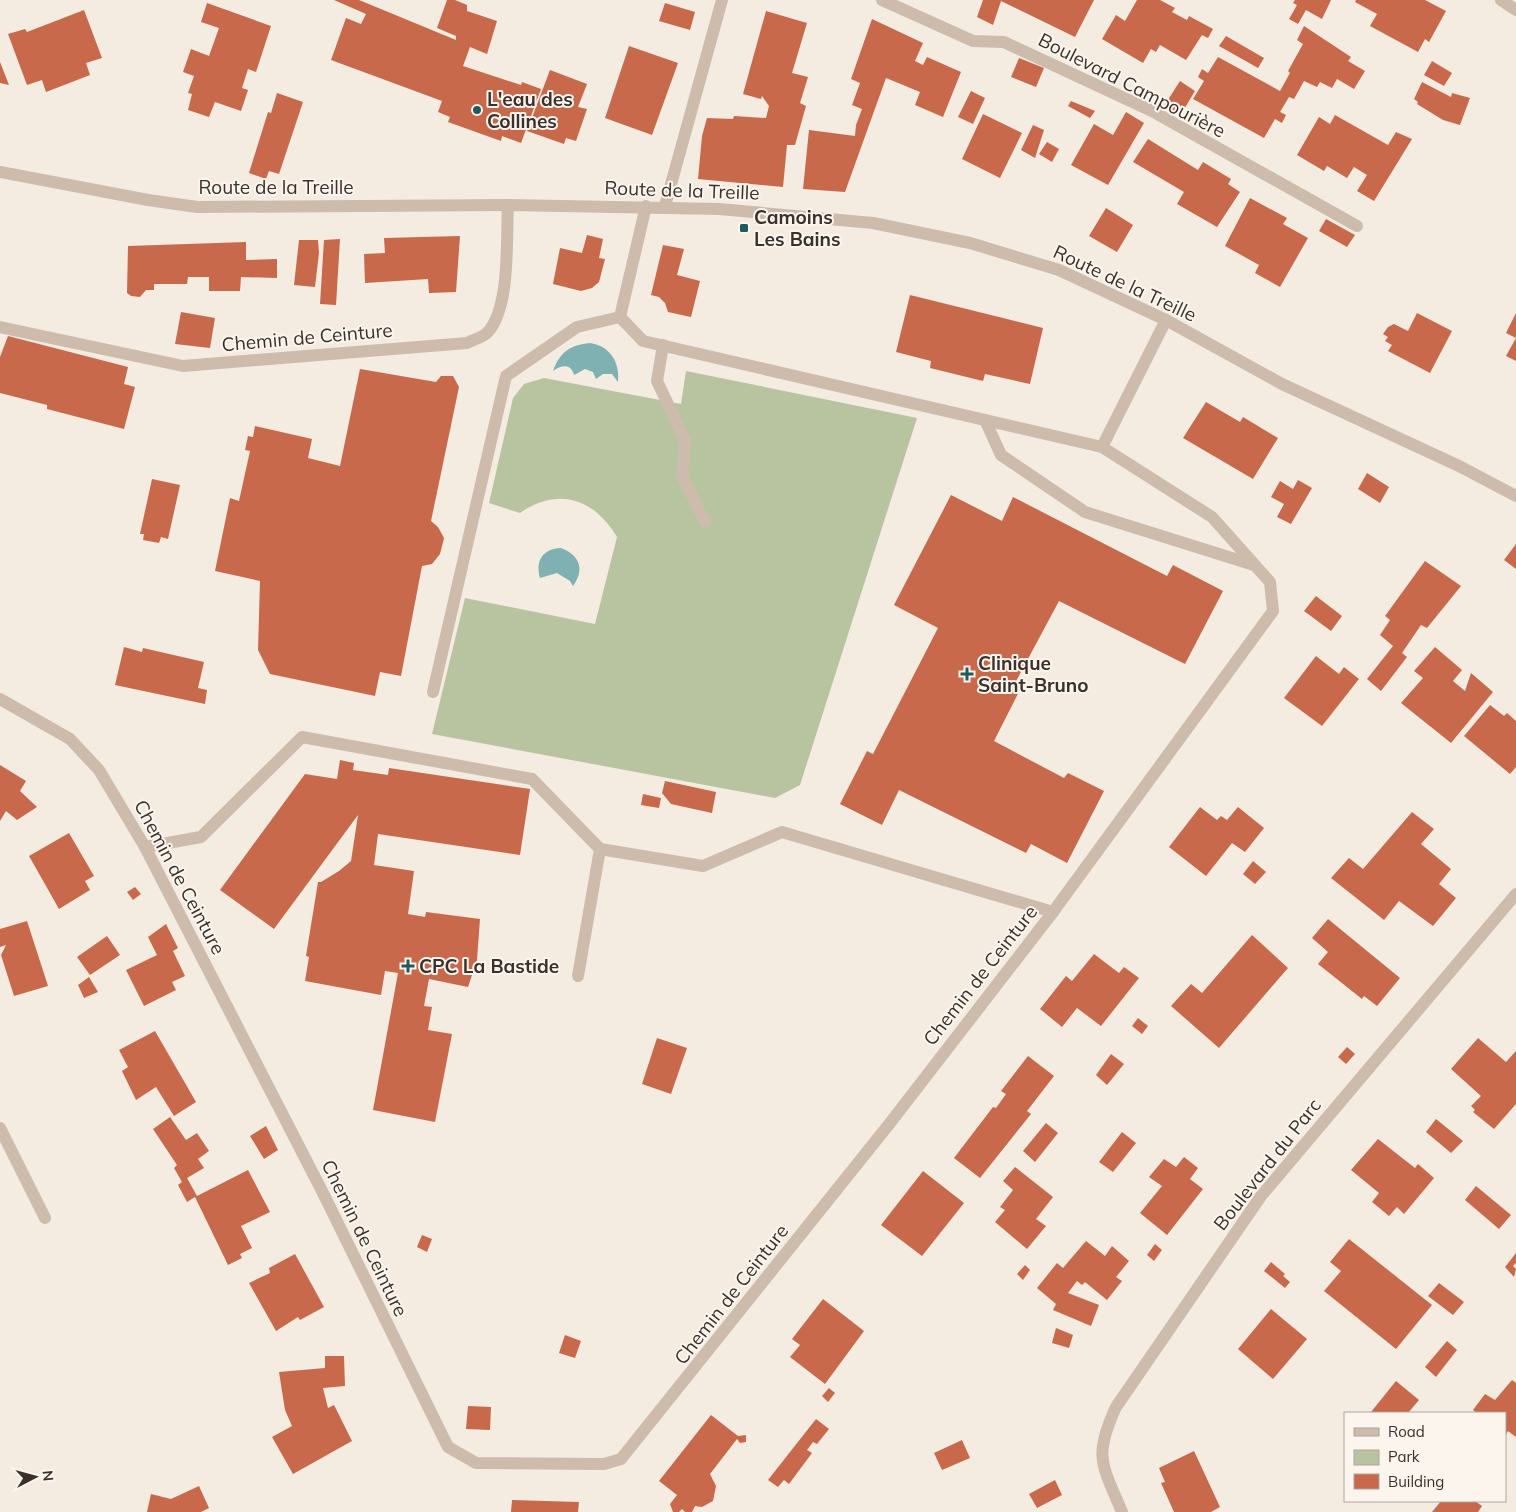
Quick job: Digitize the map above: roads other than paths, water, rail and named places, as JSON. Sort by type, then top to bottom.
[{"type":"street","points":[[665,206],[722,0]]},
{"type":"street","name":"Boulevard Campourière","points":[[882,0],[973,41],[1004,42],[1152,111],[1357,226]]},
{"type":"street","points":[[1501,0],[1516,10]]},
{"type":"street","name":"Route de la Treille","points":[[0,172],[148,200],[197,207],[665,206],[748,210],[873,223],[970,243],[1059,270],[1166,320],[1282,384],[1459,466],[1516,496]]},
{"type":"street","name":"Chemin de Ceinture","points":[[0,327],[183,366],[467,343],[487,333],[498,314],[503,294],[508,205]]},
{"type":"street","points":[[433,692],[506,376],[577,327],[620,318],[646,206]]},
{"type":"street","name":"Chemin de Ceinture","points":[[0,699],[70,739],[99,770],[145,847],[323,1193],[448,1447],[476,1462],[604,1464],[621,1459],[872,1146],[1053,912],[1273,611],[1270,582],[1212,517],[1102,447],[643,340],[620,318]]},
{"type":"street","points":[[1102,447],[1166,320]]},
{"type":"street","points":[[663,345],[657,381],[685,440],[682,476],[705,522]]},
{"type":"street","points":[[985,420],[1001,455],[1085,512],[1254,565]]},
{"type":"street","points":[[145,847],[201,837],[302,737],[532,779],[600,848],[703,866],[782,832],[1053,912]]},
{"type":"street","points":[[578,976],[600,848]]},
{"type":"street","name":"Boulevard du Parc","points":[[1122,1512],[1102,1462],[1103,1434],[1116,1406],[1261,1196],[1516,894]]},
{"type":"street","points":[[0,1128],[45,1218]]},
{"type":"water","points":[[590,343],[603,348],[612,356],[617,368],[618,382],[612,374],[603,374],[596,379],[593,372],[585,369],[574,375],[571,368],[565,366],[553,371],[563,354],[571,348]]},
{"type":"water","points":[[561,548],[573,555],[579,564],[579,574],[573,586],[570,581],[557,573],[540,578],[539,566],[542,557],[549,551]]},
{"type":"place","name":"L'eau des Collines","points":[[477,110]]},
{"type":"place","name":"Camoins Les Bains","points":[[744,228]]},
{"type":"place","name":"Clinique Saint-Bruno","points":[[967,674]]},
{"type":"place","name":"CPC La Bastide","points":[[408,966]]}]
